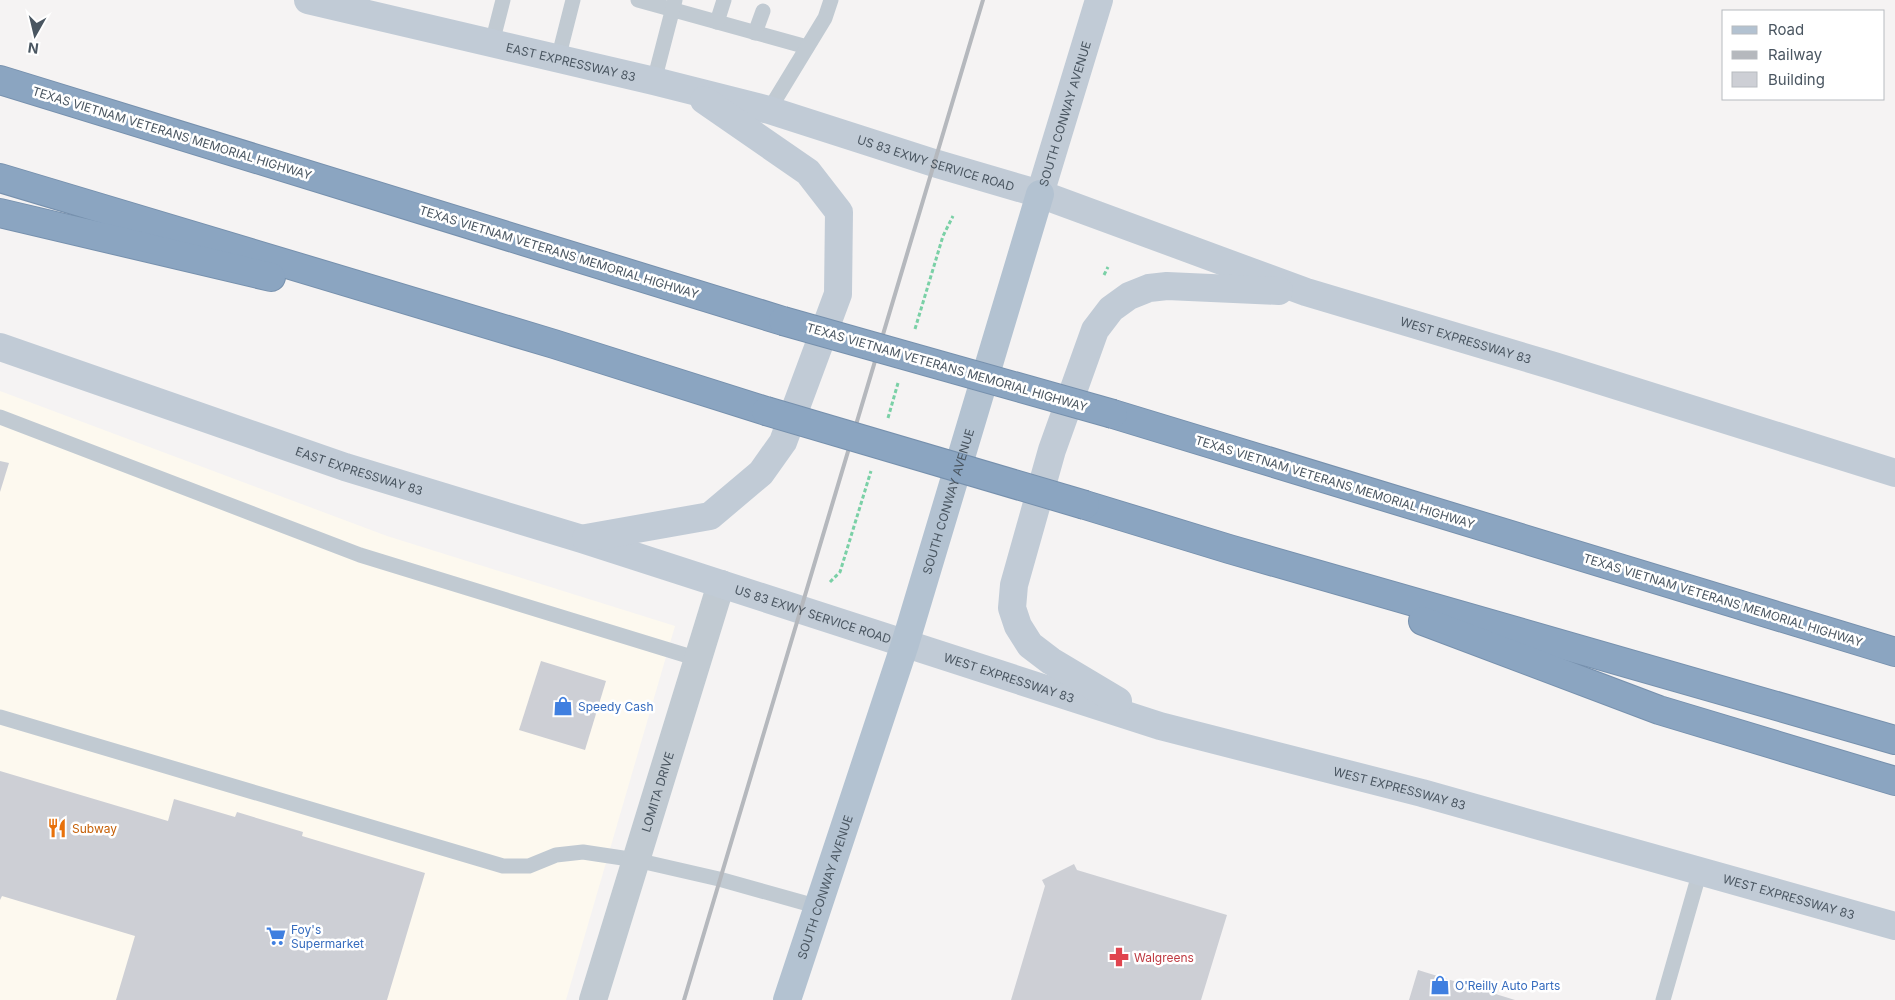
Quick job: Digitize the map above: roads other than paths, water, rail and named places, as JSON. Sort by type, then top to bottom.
[{"type":"highway","name":"TEXAS VIETNAM VETERANS MEMORIAL HIGHWAY","points":[[0,80],[783,321],[1113,414],[1895,652]]},
{"type":"highway","points":[[0,178],[554,344],[766,411],[1229,549],[1895,740]]},
{"type":"highway","points":[[0,213],[554,344]]},
{"type":"highway","points":[[1229,549],[1659,710],[1895,781]]},
{"type":"main road","name":"EAST EXPRESSWAY 83","points":[[308,0],[654,81],[769,110],[833,130]]},
{"type":"main road","name":"SOUTH CONWAY AVENUE","points":[[787,1000],[905,644],[1099,0]]},
{"type":"main road","points":[[582,539],[710,516],[761,473],[783,442],[838,294],[839,212],[808,172],[689,90]]},
{"type":"main road","name":"US 83 EXWY SERVICE ROAD","points":[[833,130],[934,163],[1040,194]]},
{"type":"main road","name":"WEST EXPRESSWAY 83","points":[[1040,194],[1306,292],[1554,366],[1895,473]]},
{"type":"main road","points":[[1160,726],[1051,661],[1030,645],[1018,626],[1012,608],[1014,584],[1052,450],[1095,330],[1111,309],[1129,296],[1149,288],[1167,286],[1306,292]]},
{"type":"main road","name":"EAST EXPRESSWAY 83","points":[[0,347],[346,467],[582,539],[721,584]]},
{"type":"main road","name":"US 83 EXWY SERVICE ROAD","points":[[721,584],[905,644]]},
{"type":"main road","name":"WEST EXPRESSWAY 83","points":[[905,644],[1160,726],[1422,793],[1895,926]]},
{"type":"street","name":"LOMITA DRIVE","points":[[592,1000],[721,584]]},
{"type":"lane","points":[[492,43],[503,0]]},
{"type":"lane","points":[[558,59],[573,0]]},
{"type":"lane","points":[[638,0],[674,5],[716,22],[807,47]]},
{"type":"lane","points":[[716,22],[724,0]]},
{"type":"lane","points":[[769,110],[825,18],[832,0]]},
{"type":"lane","points":[[654,81],[674,5]]},
{"type":"lane","points":[[756,33],[763,11]]},
{"type":"lane","points":[[0,417],[360,555],[698,659]]},
{"type":"lane","points":[[0,717],[503,866],[529,866],[556,856],[583,852],[636,860],[819,907]]},
{"type":"lane","points":[[1663,1000],[1700,871]]},
{"type":"railway","points":[[684,1000],[983,0]]},
{"type":"place","name":"Speedy Cash","points":[[563,706]]},
{"type":"place","name":"Subway","points":[[57,828]]},
{"type":"place","name":"Foy's Supermarket","points":[[276,936]]},
{"type":"place","name":"Walgreens","points":[[1119,957]]},
{"type":"place","name":"O'Reilly Auto Parts","points":[[1440,985]]}]
